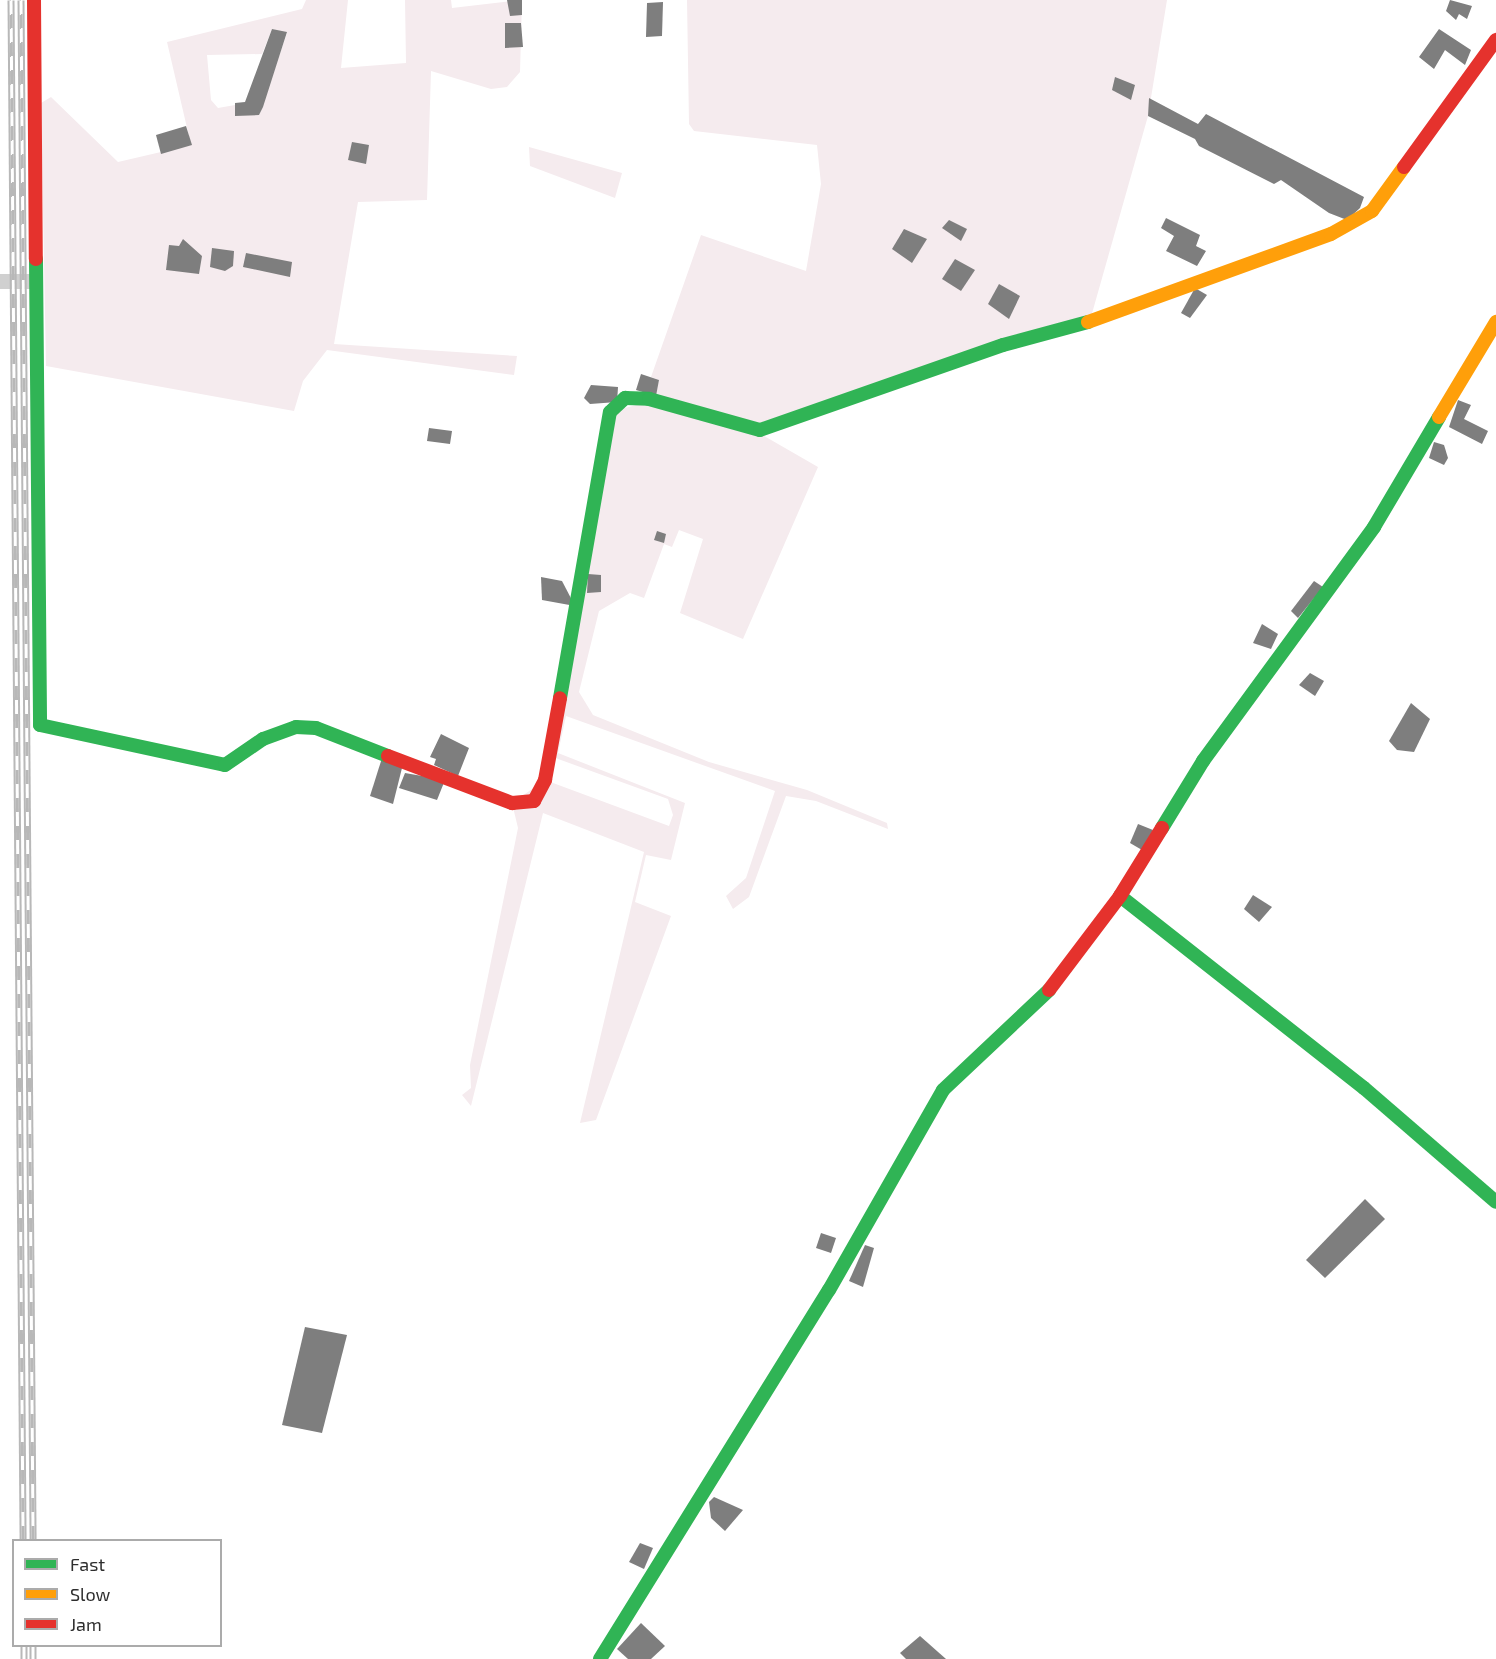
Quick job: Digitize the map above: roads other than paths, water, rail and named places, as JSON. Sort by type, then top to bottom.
[{"type":"street","points":[[34,0],[32,281],[40,725],[111,745],[225,765],[263,739],[296,727],[316,728],[512,803],[534,801],[545,780],[567,680],[610,412],[625,398],[649,399],[759,430],[1004,345],[1123,313],[1331,234],[1372,211],[1496,40]]},
{"type":"street","points":[[0,281],[32,281]]},
{"type":"street","points":[[600,1659],[829,1290],[943,1090],[1041,1000],[1120,896],[1203,761],[1374,527],[1496,322]]},
{"type":"street","points":[[1120,896],[1364,1088],[1496,1202]]},
{"type":"railway","points":[[11,0],[23,1539]]},
{"type":"railway","points":[[21,0],[33,1539]]},
{"type":"railway","points":[[24,1647],[24,1659]]},
{"type":"railway","points":[[33,1647],[33,1659]]}]
